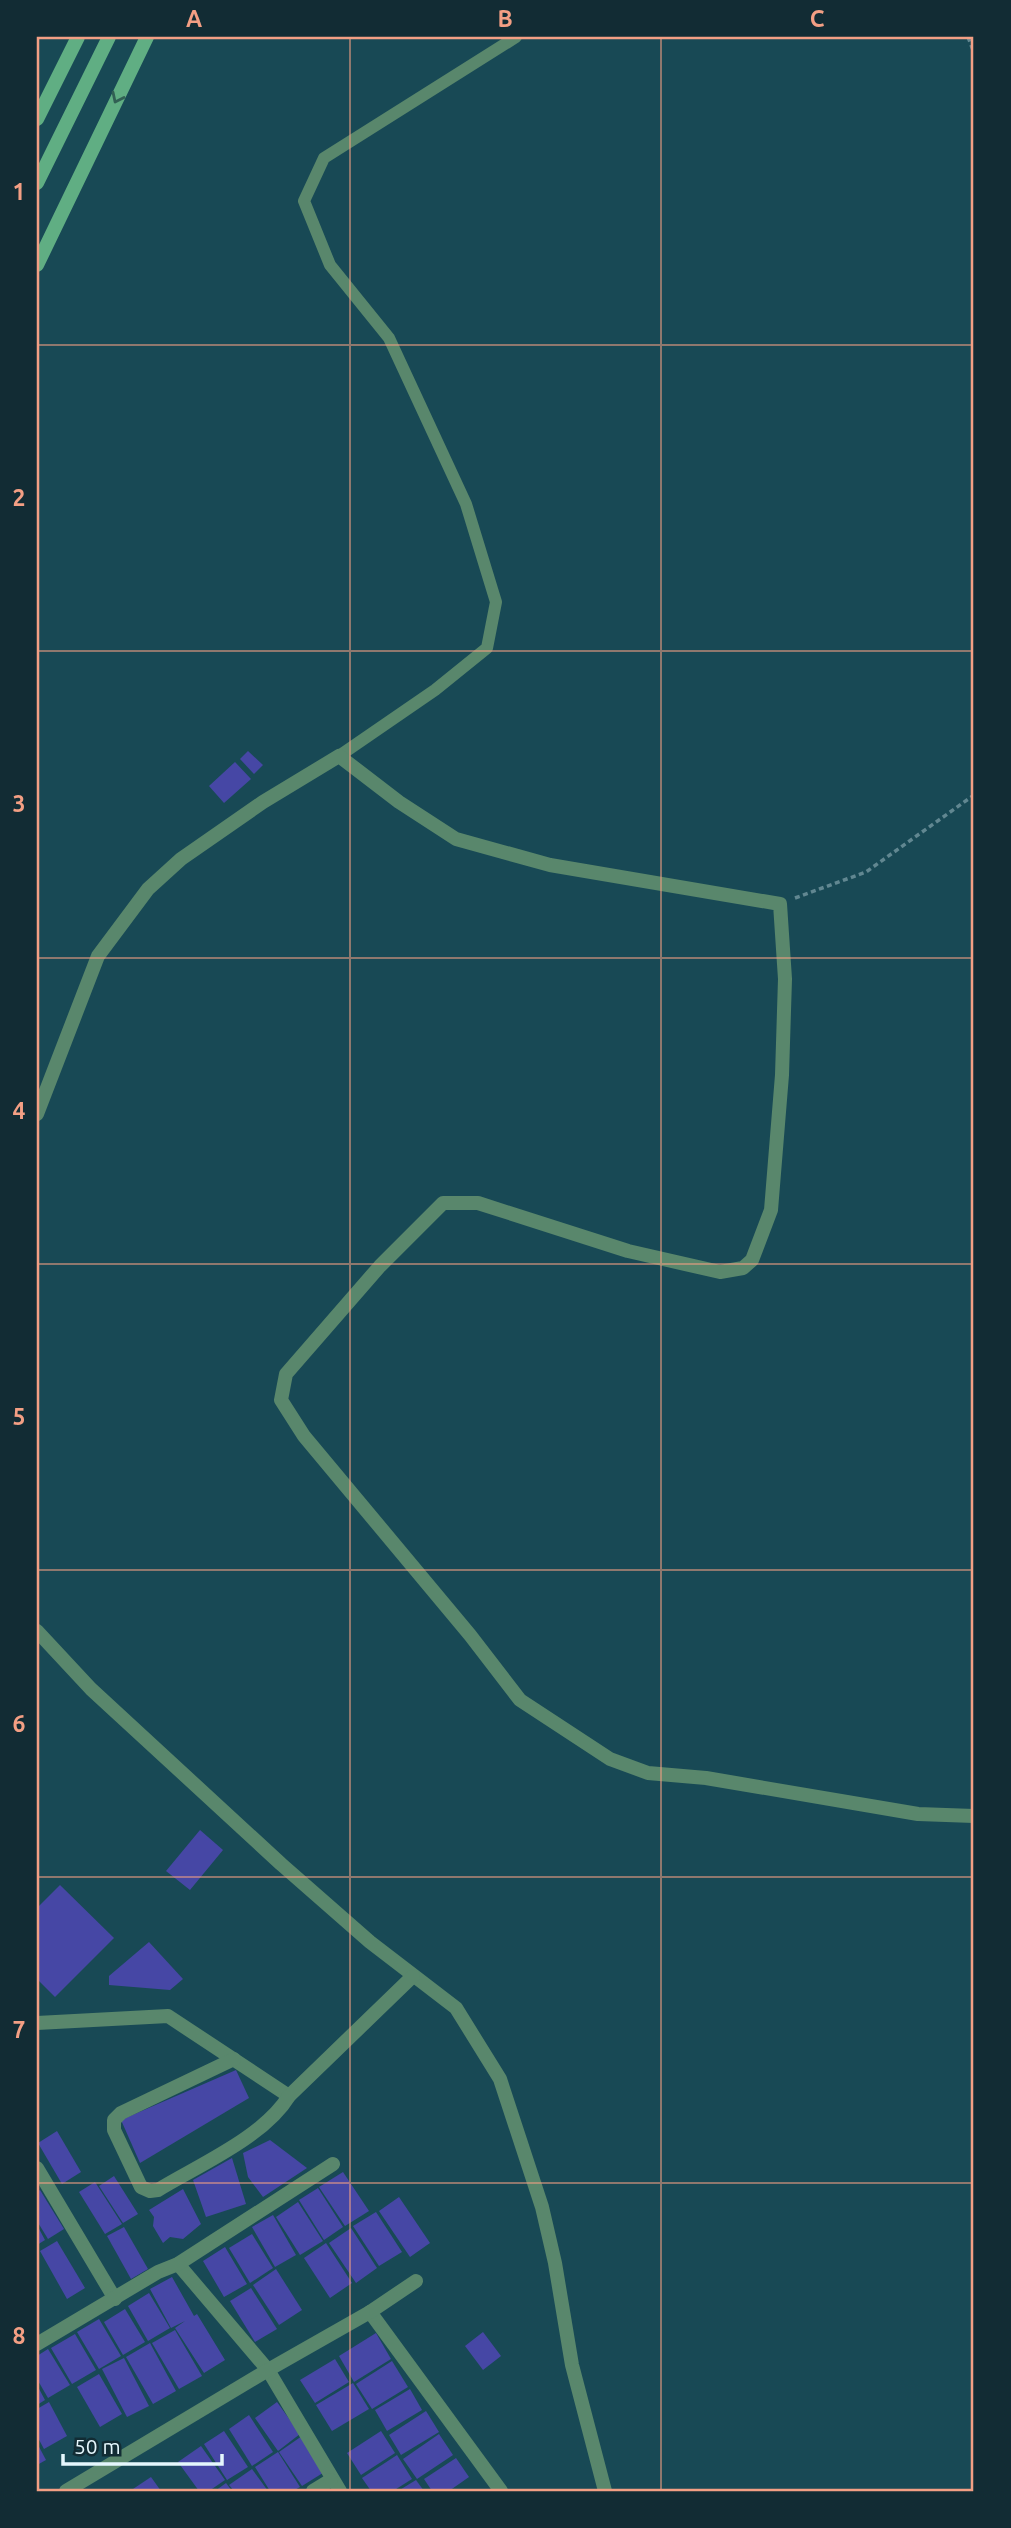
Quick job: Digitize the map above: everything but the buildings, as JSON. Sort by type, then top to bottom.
[{"type":"main road","points":[[37,119],[78,37]]},
{"type":"main road","points":[[37,183],[109,37]]},
{"type":"main road","points":[[37,265],[147,37]]},
{"type":"street","points":[[37,1114],[98,956],[148,890],[181,859],[263,803],[339,756],[399,802],[456,839],[550,865],[780,904],[785,979],[782,1074],[771,1210],[752,1260],[743,1268],[720,1272],[628,1251],[478,1203],[443,1203],[380,1266],[286,1374],[281,1400],[304,1436],[470,1634],[520,1700],[610,1759],[648,1773],[706,1778],[918,1814],[974,1816]]},
{"type":"street","points":[[37,1631],[92,1689],[281,1864],[370,1942],[456,2008],[500,2079],[542,2207],[555,2263],[572,2365],[605,2491]]},
{"type":"street","points":[[234,2059],[121,2113],[114,2120],[114,2130],[141,2187],[150,2191],[158,2190],[261,2128],[289,2096],[414,1976]]},
{"type":"street","points":[[37,2024],[168,2016],[289,2096]]},
{"type":"street","points":[[37,2344],[158,2272],[178,2264],[334,2164]]},
{"type":"street","points":[[37,2168],[115,2299]]},
{"type":"street","points":[[178,2264],[268,2370],[336,2486],[313,2491]]},
{"type":"street","points":[[66,2491],[370,2312],[416,2281]]},
{"type":"street","points":[[370,2312],[501,2491]]},
{"type":"street","points":[[89,2478],[99,2491]]},
{"type":"lane","points":[[339,756],[435,690],[487,648],[496,602],[467,503],[389,338],[330,265],[304,201],[324,158],[516,37]]},
{"type":"path","points":[[968,37],[974,53]]},
{"type":"path","points":[[780,904],[866,872],[974,795]]}]
